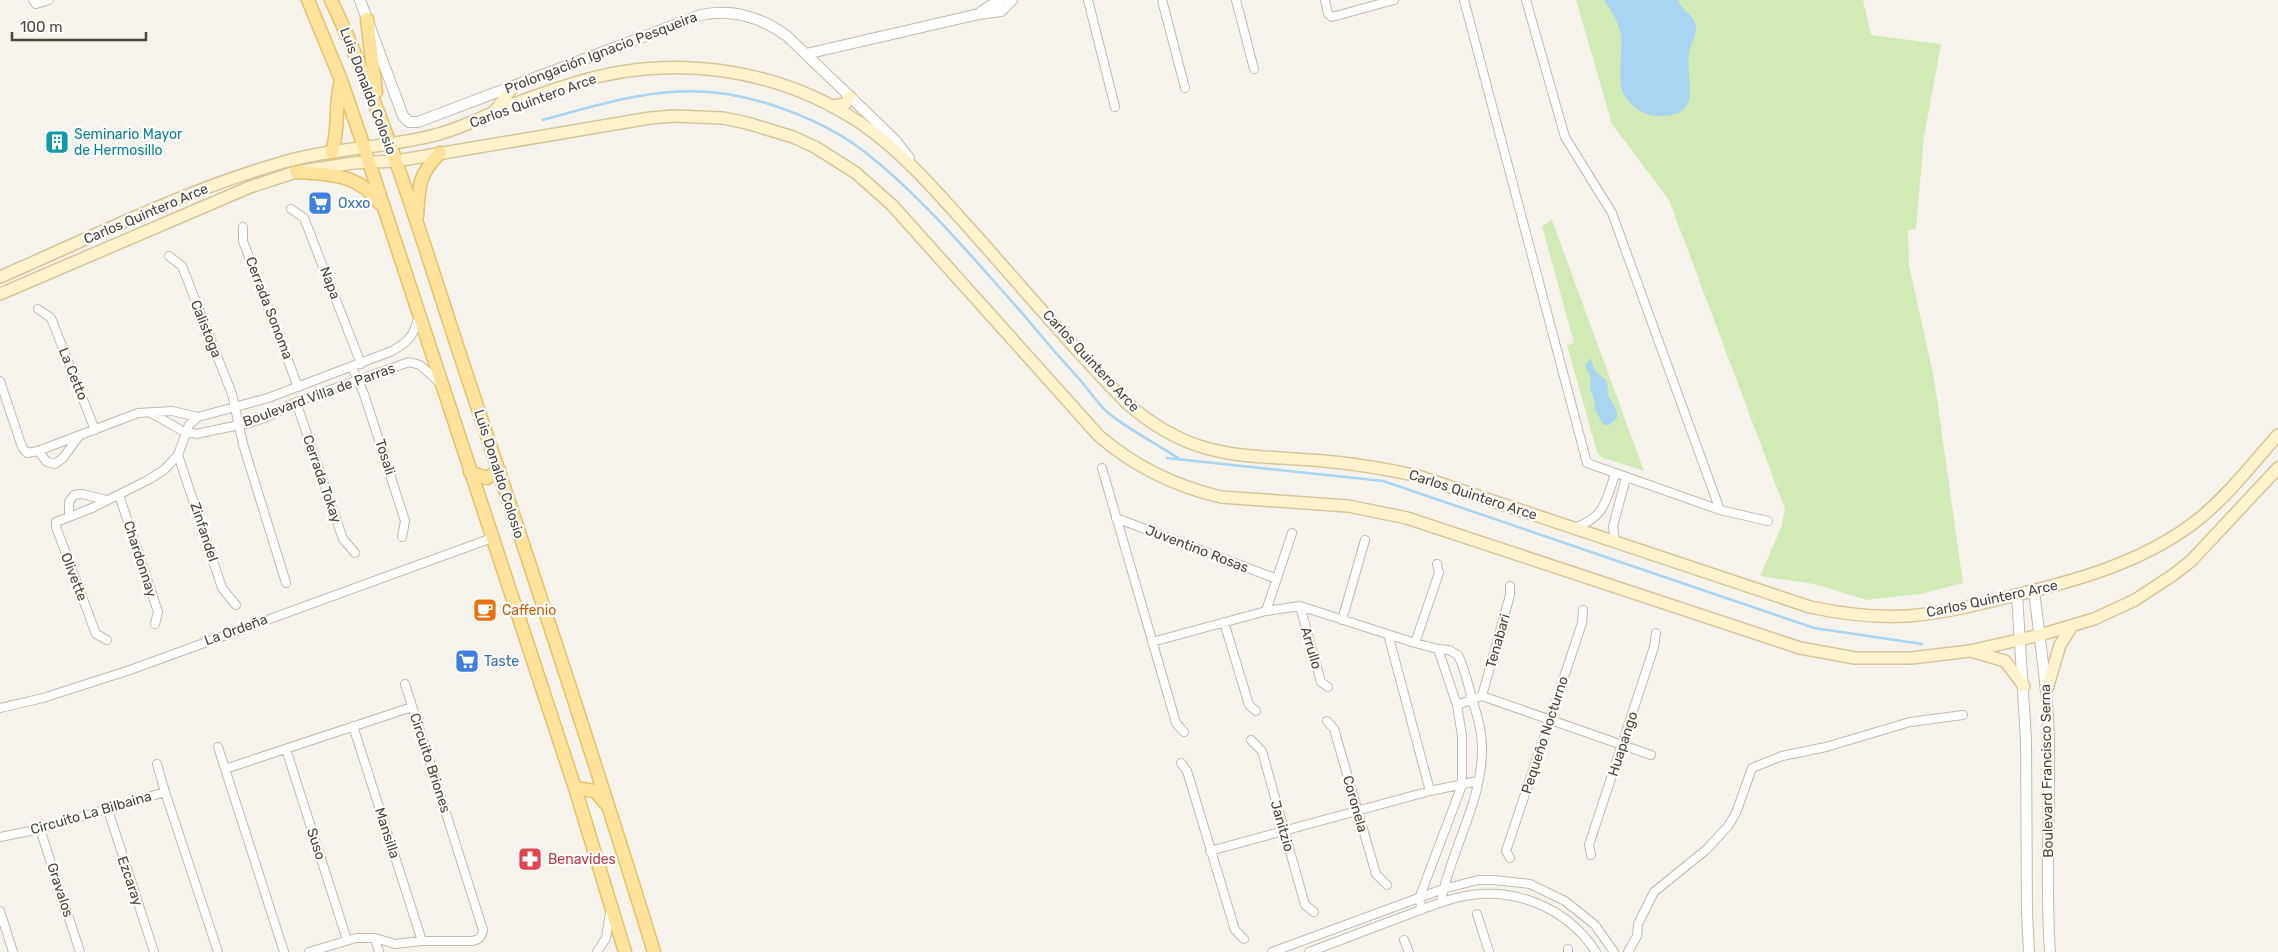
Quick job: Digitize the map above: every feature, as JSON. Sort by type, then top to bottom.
[{"type":"main road","name":"Luis Donaldo Colosio","points":[[308,0],[341,80],[387,215],[418,316],[444,386],[470,472],[575,788],[625,952]]},
{"type":"main road","name":"Luis Donaldo Colosio","points":[[332,0],[351,42],[396,161],[611,811],[654,952]]},
{"type":"main road","points":[[367,19],[378,115]]},
{"type":"main road","name":"Carlos Quintero Arce","points":[[0,277],[234,177],[288,161],[332,152],[390,144],[451,130],[494,112],[579,82],[607,75],[636,70],[694,67],[727,71],[778,84],[831,106],[880,137],[923,176],[1117,393],[1140,415],[1168,433],[1197,446],[1227,455],[1354,464],[1410,475],[1786,600],[1834,612],[1908,616],[1981,604],[2099,573],[2138,556],[2175,536],[2209,510],[2225,496],[2278,435]]},
{"type":"main road","points":[[332,152],[338,125],[336,102],[341,80]]},
{"type":"main road","points":[[494,112],[512,88]]},
{"type":"main road","points":[[831,106],[845,104],[850,97]]},
{"type":"main road","name":"Carlos Quintero Arce","points":[[0,294],[250,187],[296,172],[368,162],[396,161],[650,118],[674,116],[723,118],[770,129],[822,151],[875,188],[1085,422],[1130,460],[1165,479],[1221,497],[1348,506],[1407,518],[1773,640],[1818,652],[1883,659],[1911,658],[1970,650],[2040,635],[2115,611],[2173,575],[2191,560],[2278,468]]},
{"type":"main road","points":[[416,223],[420,179],[429,164],[440,153]]},
{"type":"main road","points":[[296,172],[335,176],[358,183],[369,190],[387,215]]},
{"type":"main road","points":[[84,240],[123,241],[136,218]]},
{"type":"main road","points":[[470,472],[487,478],[499,470]]},
{"type":"main road","points":[[2046,689],[2060,645],[2072,626]]},
{"type":"main road","points":[[1970,650],[2005,661],[2024,686]]},
{"type":"main road","points":[[575,788],[595,791],[611,811]]},
{"type":"street","points":[[33,0],[36,4],[49,0]]},
{"type":"street","points":[[360,0],[367,19]]},
{"type":"street","points":[[979,14],[999,0]]},
{"type":"street","points":[[806,54],[979,14],[1001,11],[1012,0]]},
{"type":"street","points":[[1088,0],[1115,107]]},
{"type":"street","points":[[1162,0],[1185,88]]},
{"type":"street","points":[[1236,0],[1254,69]]},
{"type":"street","points":[[1325,0],[1328,14],[1332,16],[1394,0]]},
{"type":"street","points":[[1464,0],[1586,461],[1589,464],[1615,474],[1720,510],[1768,521]]},
{"type":"street","points":[[1526,0],[1565,137],[1612,213],[1720,510]]},
{"type":"street","name":"Prolongación Ignacio Pesqueira","points":[[367,19],[403,116],[408,122],[417,123],[512,88],[597,53],[709,13],[737,14],[763,22],[787,36],[894,139],[923,176]]},
{"type":"street","name":"Napa","points":[[291,209],[304,218],[360,364]]},
{"type":"street","name":"Cerrada Sonoma","points":[[243,228],[244,242],[298,387]]},
{"type":"street","name":"Calistoga","points":[[169,256],[182,266],[236,407],[239,425],[286,583]]},
{"type":"street","name":"La Cetto","points":[[38,310],[51,318],[95,430]]},
{"type":"street","name":"Boulevard Villa de Parras","points":[[38,451],[132,414],[172,411],[198,417],[298,387],[392,351],[409,341],[416,329],[418,316]]},
{"type":"street","name":"Boulevard Villa de Parras","points":[[186,432],[196,434],[267,417],[296,402],[357,378],[409,362],[420,365],[444,386]]},
{"type":"street","name":"Tosali","points":[[352,367],[405,521],[402,537]]},
{"type":"street","points":[[0,381],[24,450],[27,453],[38,451],[47,462],[55,464],[63,458],[79,436]]},
{"type":"street","name":"Cerrada Tokay","points":[[296,402],[343,539],[355,554]]},
{"type":"street","points":[[151,413],[186,432]]},
{"type":"street","points":[[106,500],[82,494],[74,495],[70,502],[69,516],[119,495],[164,470],[178,456],[189,425],[198,417]]},
{"type":"street","name":"Zinfandel","points":[[178,456],[222,588],[236,605]]},
{"type":"street","points":[[1102,468],[1176,723],[1184,732]]},
{"type":"street","points":[[1574,528],[1594,520],[1606,502],[1615,474]]},
{"type":"street","points":[[1615,542],[1613,526],[1626,478]]},
{"type":"street","name":"Chardonnay","points":[[119,495],[158,612],[155,624]]},
{"type":"street","points":[[1606,502],[1617,506]]},
{"type":"street","name":"Olivette","points":[[69,516],[56,522],[56,527],[96,634],[107,640]]},
{"type":"street","name":"Juventino Rosas","points":[[1116,518],[1277,579]]},
{"type":"street","points":[[1266,611],[1292,533]]},
{"type":"street","name":"La Ordeña","points":[[0,708],[42,698],[130,670],[492,538]]},
{"type":"street","points":[[1342,620],[1365,540]]},
{"type":"street","points":[[1415,643],[1439,573],[1437,564]]},
{"type":"street","name":"Tenabari","points":[[1482,696],[1510,595],[1510,586]]},
{"type":"street","name":"Boulevard Francisco Serna","points":[[2034,591],[2046,689],[2049,743],[2047,912],[2050,952]]},
{"type":"street","name":"Boulevard Francisco Serna","points":[[2017,595],[2026,740],[2026,913],[2029,952]]},
{"type":"street","points":[[1152,642],[1266,611],[1300,606],[1415,643],[1450,650],[1458,655],[1478,717],[1482,746],[1478,782],[1443,888],[1441,902]]},
{"type":"street","name":"Arrullo","points":[[1300,606],[1321,682],[1328,688]]},
{"type":"street","name":"Pequeño Nocturno","points":[[1510,858],[1506,851],[1582,623],[1583,610]]},
{"type":"street","points":[[1224,622],[1250,705],[1256,711]]},
{"type":"street","name":"Huapango","points":[[1591,855],[1589,845],[1654,647],[1656,633]]},
{"type":"street","points":[[1388,634],[1430,791]]},
{"type":"street","points":[[1420,910],[1420,896],[1462,785],[1462,736],[1457,705],[1438,649]]},
{"type":"street","points":[[405,684],[412,707]]},
{"type":"street","points":[[1457,705],[1482,696],[1651,755]]},
{"type":"street","name":"Circuito Briones","points":[[226,769],[412,707],[483,930],[478,940],[472,941],[422,941],[396,948],[375,938],[347,940],[309,952]]},
{"type":"street","points":[[1628,952],[1637,936],[1638,924],[1654,892],[1707,849],[1728,826],[1736,813],[1752,768],[1782,756],[1826,747],[1910,722],[1963,715]]},
{"type":"street","name":"Coronela","points":[[1327,721],[1334,729],[1376,874],[1387,885]]},
{"type":"street","name":"Mansilla","points":[[353,726],[422,941]]},
{"type":"street","name":"Janitzio","points":[[1252,740],[1262,751],[1305,905],[1314,912]]},
{"type":"street","points":[[218,747],[284,952]]},
{"type":"street","name":"Suso","points":[[286,749],[347,940]]},
{"type":"street","points":[[1181,763],[1187,771],[1235,930],[1244,939]]},
{"type":"street","points":[[157,764],[165,792]]},
{"type":"street","points":[[1210,851],[1430,791],[1478,782]]},
{"type":"street","name":"Circuito La Bilbaina","points":[[0,837],[40,829],[165,792],[218,952]]},
{"type":"street","name":"Ezcaray","points":[[108,810],[154,952]]},
{"type":"street","name":"Gravalos","points":[[40,829],[80,952]]},
{"type":"street","points":[[1272,952],[1420,896],[1443,888],[1478,880],[1530,884],[1565,900],[1595,925],[1614,952]]},
{"type":"street","points":[[1309,952],[1441,902],[1482,893],[1512,895],[1556,911],[1574,924],[1596,952]]},
{"type":"street","points":[[597,952],[606,938],[611,908]]},
{"type":"street","points":[[0,910],[13,952]]},
{"type":"street","points":[[1477,914],[1490,952]]},
{"type":"street","points":[[375,938],[379,952]]},
{"type":"street","points":[[1404,940],[1409,952]]},
{"type":"green space","points":[[1576,0],[1863,0],[1871,35],[1941,44],[1924,137],[1916,228],[1908,231],[1909,265],[1934,378],[1963,583],[1920,594],[1867,600],[1814,584],[1760,576],[1781,528],[1785,509],[1669,200],[1612,124]]},
{"type":"green space","points":[[1552,220],[1644,471],[1601,457],[1597,452],[1567,345],[1574,343],[1542,226]]},
{"type":"water","points":[[1604,0],[1678,0],[1693,19],[1696,30],[1689,53],[1690,95],[1688,103],[1683,110],[1661,116],[1650,115],[1637,109],[1626,98],[1620,74],[1620,30]]},
{"type":"water","points":[[1591,358],[1594,370],[1607,381],[1608,395],[1617,411],[1617,418],[1609,425],[1603,425],[1595,409],[1590,388],[1591,378],[1585,365]]},
{"type":"waterway","points":[[543,120],[588,107],[634,97],[680,91],[743,97],[760,101],[810,119],[854,144],[899,181],[984,269],[1106,411],[1178,458]]},
{"type":"waterway","points":[[1167,458],[1383,481],[1814,628],[1922,644]]},
{"type":"place","name":"Seminario Mayor de Hermosillo","points":[[57,142]]},
{"type":"place","name":"Oxxo","points":[[320,203]]},
{"type":"place","name":"Caffenio","points":[[485,610]]},
{"type":"place","name":"Taste","points":[[467,661]]},
{"type":"place","name":"Benavides","points":[[530,859]]}]
